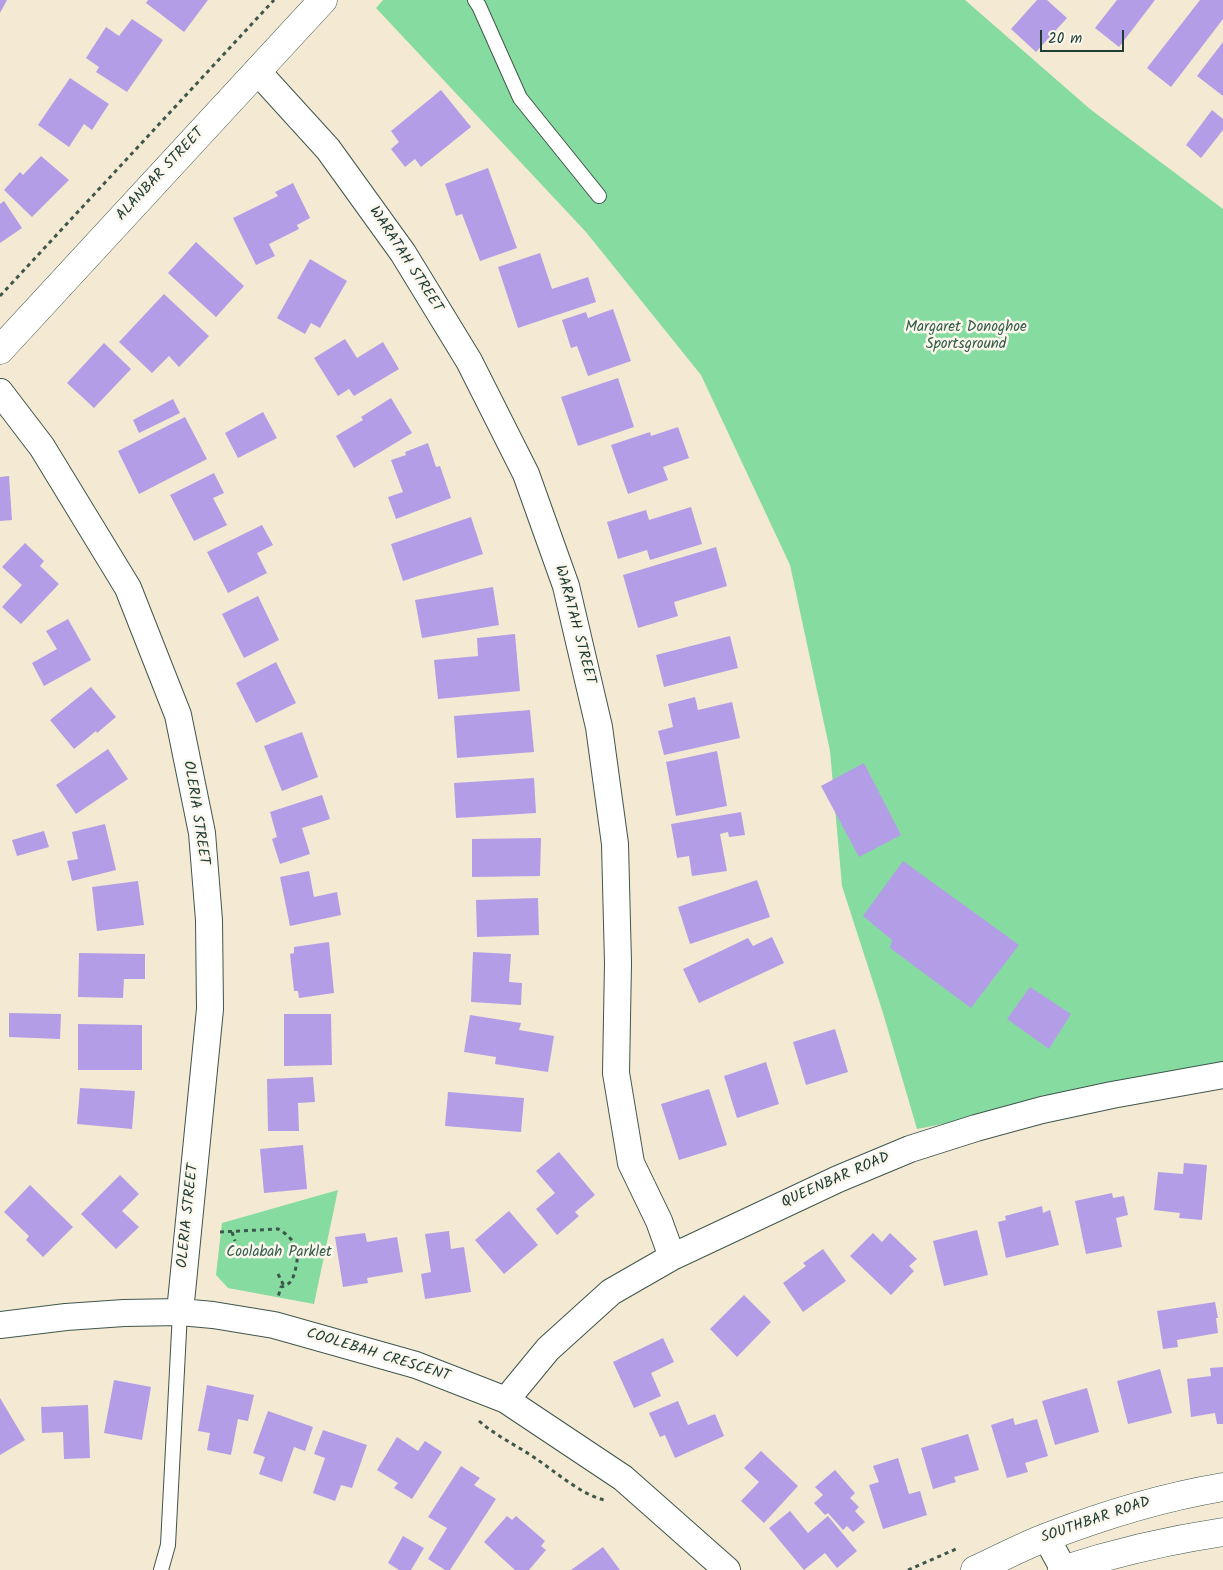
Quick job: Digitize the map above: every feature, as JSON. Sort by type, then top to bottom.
[{"type":"street","name":"ALANBAR STREET","points":[[0,350],[323,0]]},
{"type":"street","name":"WARATAH STREET","points":[[257,72],[328,149],[404,253],[469,361],[526,474],[566,586],[599,727],[615,844],[618,963],[616,1073],[631,1163],[659,1221],[672,1257]]},
{"type":"street","name":"OLERIA STREET","points":[[0,392],[42,447],[128,588],[178,715],[202,833],[209,920],[210,1008],[180,1312]]},
{"type":"street","name":"QUEENBAR ROAD","points":[[506,1400],[548,1349],[611,1292],[672,1257],[838,1179],[910,1149],[1042,1110],[1223,1075]]},
{"type":"street","name":"COOLEBAH CRESCENT","points":[[0,1325],[66,1317],[180,1312],[274,1325],[416,1365],[506,1400],[623,1478],[727,1570]]},
{"type":"street","name":"SOUTHBAR ROAD","points":[[974,1570],[1046,1537],[1127,1509],[1183,1494],[1223,1487]]},
{"type":"street","points":[[1046,1537],[1063,1570],[1188,1537],[1223,1532]]},
{"type":"lane","points":[[475,0],[520,98],[600,196]]},
{"type":"lane","points":[[161,1570],[168,1545],[180,1312]]},
{"type":"path","points":[[0,296],[274,0]]},
{"type":"path","points":[[220,1232],[278,1229],[297,1248],[298,1257],[293,1277],[280,1290],[274,1325]]},
{"type":"path","points":[[232,1232],[235,1241]]},
{"type":"path","points":[[278,1274],[284,1286]]},
{"type":"path","points":[[473,1416],[490,1430],[534,1457],[592,1497],[611,1502]]},
{"type":"green space","name":"Margaret Donoghoe Sportsground","points":[[383,0],[965,0],[1090,109],[1223,209],[1223,1077],[1133,1087],[917,1129],[883,1013],[842,886],[830,751],[790,565],[701,375],[586,232],[376,8]]},
{"type":"green space","name":"Coolabah Parklet","points":[[338,1190],[314,1304],[228,1288],[216,1275],[222,1223]]},
{"type":"building","points":[[0,0],[7,0],[0,13]]},
{"type":"building","points":[[148,0],[208,0],[184,32],[146,3]]},
{"type":"building","points":[[1037,0],[1047,0],[1067,18],[1036,52],[1011,29]]},
{"type":"building","points":[[1117,0],[1155,0],[1119,47],[1095,28]]},
{"type":"building","points":[[1200,0],[1223,0],[1223,19],[1171,87],[1147,68]]},
{"type":"building","points":[[132,19],[163,40],[127,92],[96,72],[99,67],[86,58],[106,27],[119,36]]},
{"type":"building","points":[[1223,42],[1223,96],[1197,76]]},
{"type":"building","points":[[70,78],[109,104],[92,130],[84,124],[69,147],[38,125]]},
{"type":"building","points":[[441,90],[471,127],[421,167],[415,159],[405,167],[391,149],[399,142],[391,131]]},
{"type":"building","points":[[1212,110],[1223,119],[1223,130],[1201,158],[1186,145]]},
{"type":"building","points":[[41,156],[69,180],[32,217],[4,190],[20,172],[23,175]]},
{"type":"building","points":[[488,168],[517,248],[480,261],[462,214],[456,216],[445,184]]},
{"type":"building","points":[[293,183],[310,218],[297,225],[299,229],[269,244],[275,256],[256,265],[233,218],[278,196],[275,192]]},
{"type":"building","points":[[4,201],[22,228],[0,243],[0,204]]},
{"type":"building","points":[[196,242],[244,286],[216,317],[168,273]]},
{"type":"building","points":[[540,253],[552,289],[588,277],[596,302],[518,328],[498,267]]},
{"type":"building","points":[[310,259],[347,281],[320,328],[311,323],[305,334],[277,318]]},
{"type":"building","points":[[164,294],[209,336],[179,367],[169,356],[152,373],[119,342]]},
{"type":"building","points":[[613,309],[631,361],[588,376],[577,346],[571,348],[562,320],[586,312],[588,318]]},
{"type":"building","points":[[345,339],[357,358],[383,342],[399,369],[354,396],[349,389],[338,396],[314,358]]},
{"type":"building","points":[[104,343],[131,369],[94,408],[67,383]]},
{"type":"building","points":[[618,378],[634,427],[578,446],[561,397]]},
{"type":"building","points":[[391,398],[412,433],[354,468],[336,436],[363,420],[361,417]]},
{"type":"building","points":[[173,399],[180,413],[139,433],[133,420]]},
{"type":"building","points":[[263,412],[277,438],[238,458],[225,433]]},
{"type":"building","points":[[185,417],[207,459],[139,494],[118,451]]},
{"type":"building","points":[[678,427],[689,458],[663,467],[668,480],[628,494],[611,445],[650,432],[651,436]]},
{"type":"building","points":[[428,443],[436,467],[440,466],[451,498],[396,519],[388,497],[403,492],[391,460],[406,455],[405,452]]},
{"type":"building","points":[[214,473],[224,493],[213,498],[227,525],[194,541],[170,495]]},
{"type":"building","points":[[9,476],[12,520],[0,521],[0,477]]},
{"type":"building","points":[[691,507],[702,544],[650,560],[647,550],[618,559],[607,522],[646,510],[649,520]]},
{"type":"building","points":[[471,517],[483,554],[403,581],[391,544]]},
{"type":"building","points":[[262,525],[273,545],[257,553],[267,573],[228,593],[207,552]]},
{"type":"building","points":[[25,543],[44,561],[40,566],[59,584],[21,624],[2,607],[22,585],[2,567]]},
{"type":"building","points":[[716,547],[727,586],[674,602],[678,616],[638,628],[623,575]]},
{"type":"building","points":[[493,587],[499,625],[422,638],[415,600]]},
{"type":"building","points":[[258,596],[279,640],[244,658],[222,614]]},
{"type":"building","points":[[68,619],[91,660],[44,686],[32,663],[57,649],[46,631]]},
{"type":"building","points":[[515,634],[520,691],[438,699],[434,660],[478,656],[477,638]]},
{"type":"building","points":[[730,636],[738,668],[664,687],[656,655]]},
{"type":"building","points":[[276,662],[296,703],[256,723],[236,683]]},
{"type":"building","points":[[91,687],[116,717],[74,749],[50,720]]},
{"type":"building","points":[[695,697],[698,710],[732,702],[740,738],[664,755],[658,731],[673,727],[668,704]]},
{"type":"building","points":[[530,710],[534,752],[457,758],[454,716]]},
{"type":"building","points":[[302,732],[318,777],[282,791],[264,746]]},
{"type":"building","points":[[108,749],[128,779],[76,814],[56,785]]},
{"type":"building","points":[[717,751],[727,806],[676,816],[666,762]]},
{"type":"building","points":[[864,763],[901,835],[859,857],[821,786]]},
{"type":"building","points":[[534,778],[536,813],[456,818],[454,783]]},
{"type":"building","points":[[322,795],[330,819],[302,828],[310,854],[280,864],[272,839],[277,837],[270,812]]},
{"type":"building","points":[[741,812],[745,835],[729,837],[728,832],[720,834],[727,871],[692,876],[689,856],[677,858],[671,824]]},
{"type":"building","points":[[105,824],[116,870],[72,881],[67,861],[78,859],[72,832]]},
{"type":"building","points":[[44,831],[49,847],[17,856],[12,840]]},
{"type":"building","points":[[541,838],[540,876],[472,877],[472,839]]},
{"type":"building","points":[[903,861],[1019,945],[971,1008],[890,948],[892,940],[863,916]]},
{"type":"building","points":[[309,871],[314,897],[337,892],[341,915],[290,926],[280,877]]},
{"type":"building","points":[[757,880],[770,917],[690,944],[678,907]]},
{"type":"building","points":[[138,881],[144,925],[97,931],[92,887]]},
{"type":"building","points":[[538,898],[539,935],[477,937],[476,900]]},
{"type":"building","points":[[772,937],[784,963],[699,1003],[683,969],[748,938],[753,946]]},
{"type":"building","points":[[329,942],[334,993],[299,998],[298,991],[294,991],[290,954],[294,953],[294,947]]},
{"type":"building","points":[[473,952],[511,954],[509,982],[522,983],[521,1005],[471,1002]]},
{"type":"building","points":[[79,953],[145,954],[145,979],[124,979],[123,998],[78,997]]},
{"type":"building","points":[[1030,987],[1071,1014],[1049,1049],[1007,1019]]},
{"type":"building","points":[[9,1013],[61,1014],[60,1039],[9,1037]]},
{"type":"building","points":[[284,1014],[331,1014],[332,1065],[284,1066]]},
{"type":"building","points":[[470,1015],[521,1023],[519,1030],[554,1036],[548,1072],[495,1064],[496,1057],[464,1052]]},
{"type":"building","points":[[78,1024],[142,1025],[142,1070],[78,1070]]},
{"type":"building","points":[[835,1029],[848,1072],[806,1085],[793,1042]]},
{"type":"building","points":[[766,1062],[779,1104],[737,1118],[724,1076]]},
{"type":"building","points":[[313,1077],[315,1102],[298,1103],[299,1131],[268,1131],[267,1079]]},
{"type":"building","points":[[80,1088],[135,1091],[132,1129],[77,1124]]},
{"type":"building","points":[[709,1089],[727,1145],[679,1160],[661,1104]]},
{"type":"building","points":[[448,1092],[524,1098],[521,1132],[445,1126]]},
{"type":"building","points":[[303,1145],[307,1189],[264,1193],[260,1149]]},
{"type":"building","points":[[559,1152],[595,1195],[575,1212],[579,1216],[557,1235],[536,1209],[555,1193],[536,1171]]},
{"type":"building","points":[[1184,1163],[1207,1165],[1202,1220],[1179,1218],[1180,1213],[1154,1210],[1158,1172],[1183,1174]]},
{"type":"building","points":[[120,1175],[139,1194],[122,1211],[139,1227],[116,1249],[81,1214]]},
{"type":"building","points":[[30,1185],[73,1227],[43,1257],[26,1240],[29,1236],[4,1212]]},
{"type":"building","points":[[1112,1193],[1113,1198],[1124,1196],[1128,1215],[1116,1218],[1122,1247],[1086,1254],[1075,1201]]},
{"type":"building","points":[[1042,1206],[1043,1213],[1050,1210],[1059,1245],[1006,1258],[998,1222],[1006,1220],[1005,1216]]},
{"type":"building","points":[[509,1211],[538,1245],[504,1274],[475,1240]]},
{"type":"building","points":[[977,1230],[988,1275],[944,1286],[933,1241]]},
{"type":"building","points":[[449,1231],[451,1249],[464,1247],[471,1292],[425,1299],[421,1274],[431,1272],[425,1234]]},
{"type":"building","points":[[365,1233],[367,1242],[397,1237],[403,1272],[367,1278],[368,1283],[343,1287],[335,1237]]},
{"type":"building","points":[[873,1233],[882,1242],[890,1233],[917,1259],[909,1266],[914,1271],[891,1295],[850,1256]]},
{"type":"building","points":[[823,1249],[846,1281],[803,1312],[783,1283],[806,1266],[803,1263]]},
{"type":"building","points":[[744,1295],[771,1322],[737,1357],[710,1329]]},
{"type":"building","points":[[1215,1302],[1218,1333],[1177,1340],[1178,1347],[1163,1349],[1157,1311]]},
{"type":"building","points":[[663,1338],[674,1362],[651,1373],[661,1396],[634,1408],[613,1362]]},
{"type":"building","points":[[1223,1367],[1223,1424],[1217,1424],[1215,1413],[1191,1417],[1187,1379],[1211,1376],[1210,1368]]},
{"type":"building","points":[[1160,1369],[1172,1413],[1128,1424],[1117,1381]]},
{"type":"building","points":[[114,1380],[151,1387],[142,1440],[104,1433]]},
{"type":"building","points":[[207,1385],[254,1395],[248,1421],[238,1419],[231,1455],[207,1450],[210,1433],[198,1431]]},
{"type":"building","points":[[1087,1388],[1099,1432],[1055,1445],[1042,1401]]},
{"type":"building","points":[[0,1398],[25,1440],[0,1455]]},
{"type":"building","points":[[678,1401],[688,1425],[715,1414],[724,1436],[675,1458],[665,1435],[660,1437],[649,1413]]},
{"type":"building","points":[[88,1405],[90,1458],[64,1459],[63,1432],[42,1433],[41,1407]]},
{"type":"building","points":[[268,1411],[313,1427],[305,1451],[294,1447],[282,1482],[259,1474],[265,1457],[253,1453]]},
{"type":"building","points":[[1013,1418],[1015,1425],[1037,1419],[1048,1456],[1025,1463],[1028,1472],[1007,1478],[991,1425]]},
{"type":"building","points":[[323,1430],[367,1445],[352,1488],[341,1485],[335,1501],[313,1493],[325,1458],[314,1454]]},
{"type":"building","points":[[968,1434],[979,1470],[954,1477],[956,1482],[933,1489],[921,1448]]},
{"type":"building","points":[[397,1437],[418,1451],[425,1441],[442,1452],[412,1499],[394,1488],[398,1483],[377,1470]]},
{"type":"building","points":[[761,1451],[798,1486],[764,1523],[741,1501],[759,1482],[744,1468]]},
{"type":"building","points":[[898,1458],[909,1494],[920,1491],[927,1515],[883,1529],[869,1485],[879,1482],[873,1466]]},
{"type":"building","points":[[461,1466],[480,1478],[474,1485],[496,1499],[450,1570],[445,1570],[428,1559],[447,1528],[428,1517]]},
{"type":"building","points":[[835,1470],[855,1493],[850,1498],[859,1507],[855,1511],[865,1522],[853,1532],[847,1526],[843,1530],[828,1513],[825,1515],[814,1503],[823,1495],[815,1487]]},
{"type":"building","points":[[790,1511],[808,1533],[828,1516],[857,1551],[837,1568],[825,1553],[804,1570],[769,1528]]},
{"type":"building","points":[[507,1516],[512,1520],[516,1516],[545,1541],[541,1546],[546,1550],[529,1570],[515,1570],[484,1542]]},
{"type":"building","points":[[403,1536],[424,1548],[411,1570],[399,1570],[388,1563]]},
{"type":"building","points":[[603,1547],[620,1570],[571,1570]]}]
